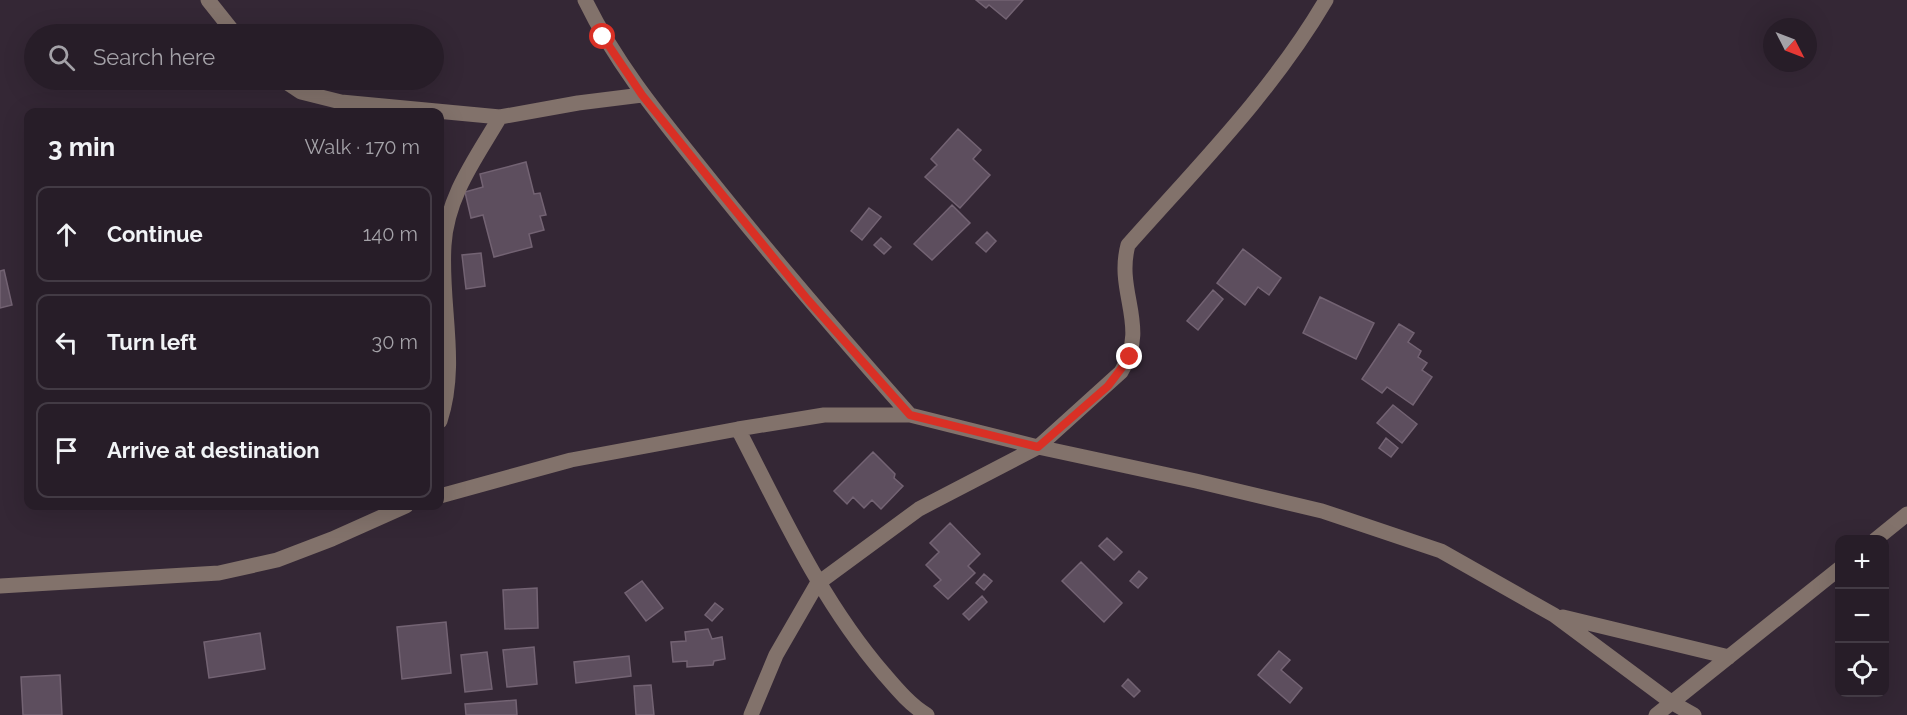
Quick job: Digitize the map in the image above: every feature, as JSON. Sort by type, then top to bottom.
[{"type":"street","points":[[208,0],[227,24]]},
{"type":"street","points":[[585,0],[603,37],[642,95],[808,300],[910,415]]},
{"type":"street","points":[[752,715],[776,655],[818,584],[919,509],[1038,447],[1108,386],[1130,357],[1135,329],[1123,262],[1128,245],[1243,118],[1288,62],[1326,0]]},
{"type":"street","points":[[297,90],[301,93],[341,102],[405,108]]},
{"type":"street","points":[[444,112],[500,117],[578,103],[642,95]]},
{"type":"street","points":[[444,243],[454,194],[500,117]]},
{"type":"street","points":[[444,306],[450,371],[444,408]]},
{"type":"street","points":[[444,495],[571,460],[738,429],[824,415],[910,415],[1038,447],[1196,481],[1323,512],[1441,551],[1554,615],[1671,702],[1694,715]]},
{"type":"street","points":[[738,429],[818,584],[864,651],[893,685],[925,714]]},
{"type":"street","points":[[0,586],[219,573],[277,560],[310,548],[391,510]]},
{"type":"street","points":[[1881,535],[1907,514]]},
{"type":"street","points":[[1656,715],[1835,571]]},
{"type":"street","points":[[1554,615],[1729,657]]},
{"type":"building","points":[[976,0],[1023,0],[1006,19],[989,5],[986,8]]},
{"type":"building","points":[[958,129],[981,150],[973,159],[990,175],[960,208],[925,177],[937,165],[931,159]]},
{"type":"building","points":[[526,162],[534,194],[540,193],[546,215],[540,216],[544,230],[529,234],[532,247],[494,257],[483,215],[471,218],[465,192],[483,187],[480,174]]},
{"type":"building","points":[[952,205],[970,223],[932,260],[914,244]]},
{"type":"building","points":[[869,208],[881,217],[862,240],[851,231]]},
{"type":"building","points":[[987,232],[996,241],[986,252],[976,243]]},
{"type":"building","points":[[881,238],[891,247],[884,254],[874,245]]},
{"type":"building","points":[[1243,249],[1281,278],[1269,295],[1258,287],[1245,305],[1217,283]]},
{"type":"building","points":[[481,253],[485,286],[466,289],[462,255]]},
{"type":"building","points":[[4,270],[12,305],[0,308],[0,271]]},
{"type":"building","points":[[1213,290],[1223,299],[1198,330],[1187,321]]},
{"type":"building","points":[[1320,297],[1374,323],[1356,359],[1303,333]]},
{"type":"building","points":[[1399,324],[1414,333],[1408,342],[1421,351],[1418,357],[1427,363],[1422,370],[1432,377],[1413,405],[1387,387],[1382,393],[1362,379]]},
{"type":"building","points":[[1393,405],[1417,424],[1402,443],[1377,423]]},
{"type":"building","points":[[1386,438],[1398,448],[1391,457],[1379,448]]},
{"type":"building","points":[[873,452],[895,474],[894,478],[903,486],[881,509],[872,500],[864,508],[853,497],[847,504],[834,491]]},
{"type":"building","points":[[950,523],[980,554],[968,566],[975,573],[948,599],[934,586],[941,580],[926,565],[939,552],[930,543]]},
{"type":"building","points":[[1107,538],[1122,552],[1114,560],[1099,546]]},
{"type":"building","points":[[1081,562],[1122,603],[1104,622],[1062,581]]},
{"type":"building","points":[[1139,571],[1147,578],[1138,588],[1130,581]]},
{"type":"building","points":[[984,574],[992,581],[984,590],[976,583]]},
{"type":"building","points":[[642,581],[663,608],[646,621],[625,593]]},
{"type":"building","points":[[537,588],[538,628],[505,629],[503,590]]},
{"type":"building","points":[[982,596],[987,602],[969,620],[963,614]]},
{"type":"building","points":[[715,603],[723,609],[712,621],[705,615]]},
{"type":"building","points":[[446,622],[451,673],[402,679],[397,627]]},
{"type":"building","points":[[708,629],[712,639],[722,637],[725,659],[714,661],[713,665],[687,667],[687,661],[673,662],[671,642],[686,641],[685,632]]},
{"type":"building","points":[[260,633],[265,669],[209,678],[204,642]]},
{"type":"building","points":[[534,647],[537,684],[507,687],[503,650]]},
{"type":"building","points":[[1279,651],[1290,660],[1281,670],[1302,688],[1290,703],[1258,675]]},
{"type":"building","points":[[487,652],[492,689],[465,692],[461,655]]},
{"type":"building","points":[[629,656],[631,676],[576,683],[574,662]]},
{"type":"building","points":[[60,675],[62,715],[23,715],[21,677]]},
{"type":"building","points":[[1128,679],[1140,691],[1134,697],[1122,686]]},
{"type":"building","points":[[651,685],[654,715],[636,715],[634,686]]},
{"type":"building","points":[[516,700],[517,715],[466,715],[465,704]]},
{"type":"route","points":[[603,37],[642,95],[712,182],[808,300],[910,415],[1038,447],[1108,386],[1121,372],[1130,357]]}]
